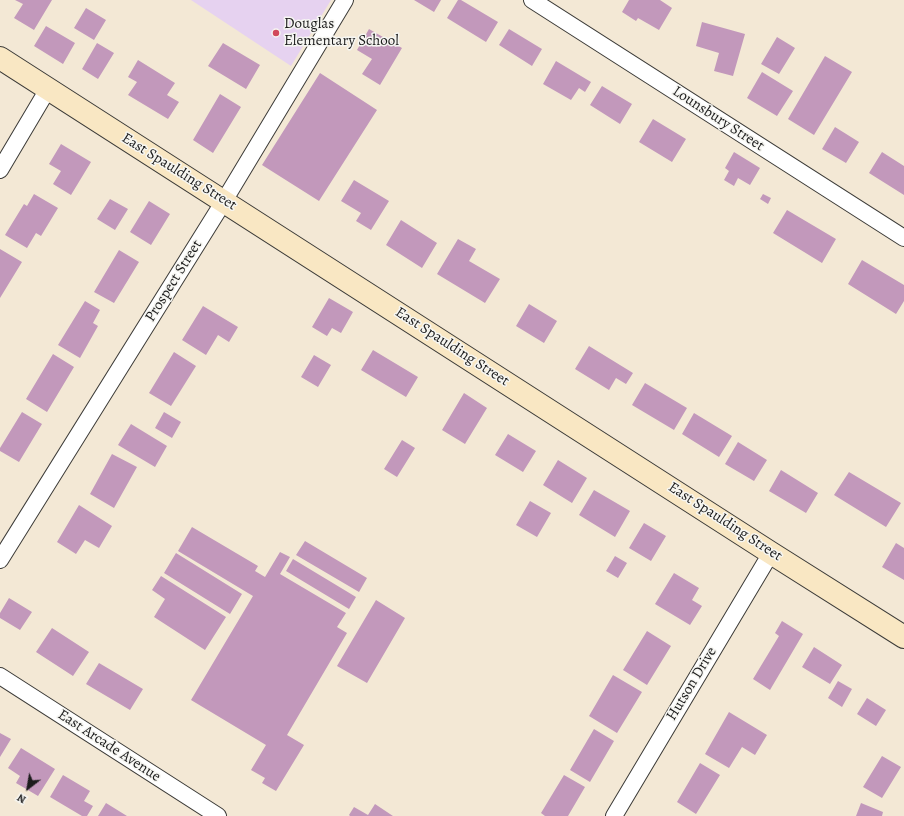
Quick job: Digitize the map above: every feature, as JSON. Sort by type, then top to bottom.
[{"type":"street","name":"Prospect Street","points":[[0,560],[224,201],[345,0]]},
{"type":"street","name":"Lounsbury Street","points":[[532,0],[904,238]]},
{"type":"street","name":"East Spaulding Street","points":[[0,58],[904,637]]},
{"type":"street","points":[[0,170],[48,89]]},
{"type":"street","name":"Hutson Drive","points":[[614,816],[771,553]]},
{"type":"street","name":"East Arcade Avenue","points":[[0,676],[218,816]]},
{"type":"shaded area","name":"Douglas Elementary School","points":[[191,0],[331,0],[291,66]]},
{"type":"building","points":[[15,0],[52,0],[34,30],[14,18],[23,4]]},
{"type":"building","points":[[414,0],[441,0],[434,12]]},
{"type":"building","points":[[458,0],[461,0],[498,22],[486,42],[447,18]]},
{"type":"building","points":[[629,0],[660,0],[672,8],[659,30],[638,18],[636,21],[622,12]]},
{"type":"building","points":[[86,8],[106,20],[94,40],[74,28]]},
{"type":"building","points":[[702,22],[745,34],[733,76],[714,71],[719,53],[696,46]]},
{"type":"building","points":[[46,26],[75,43],[63,64],[34,46]]},
{"type":"building","points":[[369,29],[402,48],[380,85],[362,74],[372,59],[357,50]]},
{"type":"building","points":[[509,29],[542,49],[532,66],[499,45]]},
{"type":"building","points":[[777,37],[795,48],[779,74],[761,64]]},
{"type":"building","points":[[97,43],[114,53],[98,79],[82,69]]},
{"type":"building","points":[[223,43],[260,65],[246,89],[208,66]]},
{"type":"building","points":[[825,56],[852,72],[814,135],[788,119]]},
{"type":"building","points":[[138,60],[175,83],[167,95],[179,102],[168,119],[128,95],[137,82],[128,77]]},
{"type":"building","points":[[556,61],[591,82],[585,92],[579,88],[571,100],[543,84]]},
{"type":"building","points":[[762,72],[793,91],[777,116],[747,98]]},
{"type":"building","points":[[320,73],[377,110],[319,201],[262,165]]},
{"type":"building","points":[[602,86],[632,104],[620,124],[590,105]]},
{"type":"building","points":[[220,94],[241,107],[213,153],[193,140]]},
{"type":"building","points":[[653,119],[686,139],[672,162],[639,142]]},
{"type":"building","points":[[835,127],[859,142],[846,163],[822,149]]},
{"type":"building","points":[[61,144],[91,162],[71,195],[53,184],[61,171],[49,164]]},
{"type":"building","points":[[734,152],[760,168],[750,185],[738,178],[734,186],[724,180],[729,171],[725,168]]},
{"type":"building","points":[[882,152],[904,166],[904,195],[869,173]]},
{"type":"building","points":[[354,180],[389,201],[371,230],[356,221],[361,213],[341,201]]},
{"type":"building","points":[[34,194],[58,208],[41,236],[36,233],[27,248],[5,235],[24,204],[27,206]]},
{"type":"building","points":[[763,194],[771,198],[768,204],[760,199]]},
{"type":"building","points":[[110,199],[128,209],[115,230],[97,219]]},
{"type":"building","points":[[149,201],[170,214],[151,245],[130,232]]},
{"type":"building","points":[[787,210],[836,239],[822,263],[773,233]]},
{"type":"building","points":[[401,220],[437,243],[422,268],[386,245]]},
{"type":"building","points":[[458,239],[476,249],[469,261],[500,279],[485,303],[437,274]]},
{"type":"building","points":[[0,249],[22,262],[0,298]]},
{"type":"building","points":[[119,250],[139,262],[114,303],[94,292]]},
{"type":"building","points":[[862,260],[904,285],[904,301],[896,314],[848,284]]},
{"type":"building","points":[[329,298],[353,312],[341,333],[332,328],[327,336],[312,327]]},
{"type":"building","points":[[85,301],[100,310],[93,323],[98,326],[80,358],[58,345]]},
{"type":"building","points":[[529,304],[557,321],[544,343],[516,326]]},
{"type":"building","points":[[203,306],[238,327],[229,342],[218,335],[206,355],[182,340]]},
{"type":"building","points":[[589,346],[633,373],[626,384],[616,378],[609,390],[575,369]]},
{"type":"building","points":[[373,350],[418,377],[406,397],[361,370]]},
{"type":"building","points":[[174,352],[196,366],[171,406],[149,393]]},
{"type":"building","points":[[53,354],[74,367],[47,412],[26,399]]},
{"type":"building","points":[[314,355],[331,365],[318,387],[301,377]]},
{"type":"building","points":[[645,383],[687,408],[674,430],[632,405]]},
{"type":"building","points":[[464,393],[487,408],[465,444],[442,430]]},
{"type":"building","points":[[22,412],[42,424],[19,462],[0,451],[0,448]]},
{"type":"building","points":[[164,412],[181,422],[172,438],[155,428]]},
{"type":"building","points":[[694,413],[732,436],[719,457],[682,434]]},
{"type":"building","points":[[131,424],[167,446],[155,467],[118,445]]},
{"type":"building","points":[[508,434],[536,451],[523,472],[495,455]]},
{"type":"building","points":[[402,440],[415,448],[397,477],[384,469]]},
{"type":"building","points":[[738,442],[767,460],[754,481],[725,464]]},
{"type":"building","points":[[112,454],[137,467],[114,508],[90,494]]},
{"type":"building","points":[[558,460],[587,478],[572,503],[543,485]]},
{"type":"building","points":[[781,470],[818,493],[806,513],[769,491]]},
{"type":"building","points":[[849,472],[901,503],[886,527],[834,495]]},
{"type":"building","points":[[594,490],[630,511],[615,537],[579,515]]},
{"type":"building","points":[[530,501],[551,513],[537,537],[516,525]]},
{"type":"building","points":[[79,505],[112,526],[99,548],[85,540],[76,554],[57,542]]},
{"type":"building","points":[[644,523],[666,536],[651,561],[629,548]]},
{"type":"building","points":[[192,527],[258,566],[255,571],[265,577],[280,552],[290,557],[280,574],[346,613],[337,627],[347,633],[287,735],[304,745],[276,791],[262,783],[265,778],[251,770],[266,745],[191,700],[253,596],[178,551]]},
{"type":"building","points":[[305,541],[367,578],[359,592],[296,555]]},
{"type":"building","points":[[896,543],[904,548],[904,580],[882,567]]},
{"type":"building","points":[[176,553],[242,594],[230,614],[164,573]]},
{"type":"building","points":[[615,556],[627,563],[618,578],[606,571]]},
{"type":"building","points":[[293,559],[356,597],[349,609],[286,571]]},
{"type":"building","points":[[674,573],[699,588],[692,600],[702,606],[690,625],[655,604]]},
{"type":"building","points":[[161,576],[226,617],[205,650],[154,617],[165,599],[152,590]]},
{"type":"building","points":[[9,598],[32,612],[20,630],[0,618],[0,613]]},
{"type":"building","points":[[376,600],[405,618],[367,683],[337,666]]},
{"type":"building","points":[[782,621],[803,634],[770,690],[753,679],[779,636],[775,633]]},
{"type":"building","points":[[52,628],[89,652],[73,676],[36,652]]},
{"type":"building","points":[[647,631],[671,646],[647,685],[623,670]]},
{"type":"building","points":[[814,647],[842,665],[830,684],[802,667]]},
{"type":"building","points":[[99,663],[143,689],[130,710],[86,684]]},
{"type":"building","points":[[613,675],[642,692],[617,733],[589,716]]},
{"type":"building","points":[[838,681],[852,689],[842,707],[828,698]]},
{"type":"building","points":[[867,698],[886,710],[876,726],[857,714]]},
{"type":"building","points":[[729,712],[767,735],[755,755],[742,747],[729,768],[705,754]]},
{"type":"building","points":[[594,729],[614,741],[590,782],[570,770]]},
{"type":"building","points":[[0,733],[11,739],[0,757]]},
{"type":"building","points":[[21,748],[55,769],[38,796],[16,783],[20,776],[8,768]]},
{"type":"building","points":[[882,756],[901,767],[882,798],[863,787]]},
{"type":"building","points":[[700,763],[720,775],[696,814],[677,802]]},
{"type":"building","points":[[63,775],[90,791],[84,801],[93,806],[87,816],[82,816],[50,797]]},
{"type":"building","points":[[564,775],[585,787],[568,816],[545,816],[541,813]]},
{"type":"building","points":[[106,803],[127,816],[98,816]]},
{"type":"building","points":[[861,803],[883,812],[882,816],[856,816]]},
{"type":"building","points":[[375,804],[393,816],[349,815],[354,807],[368,815]]},
{"type":"place","name":"Douglas Elementary School","points":[[276,33]]}]
